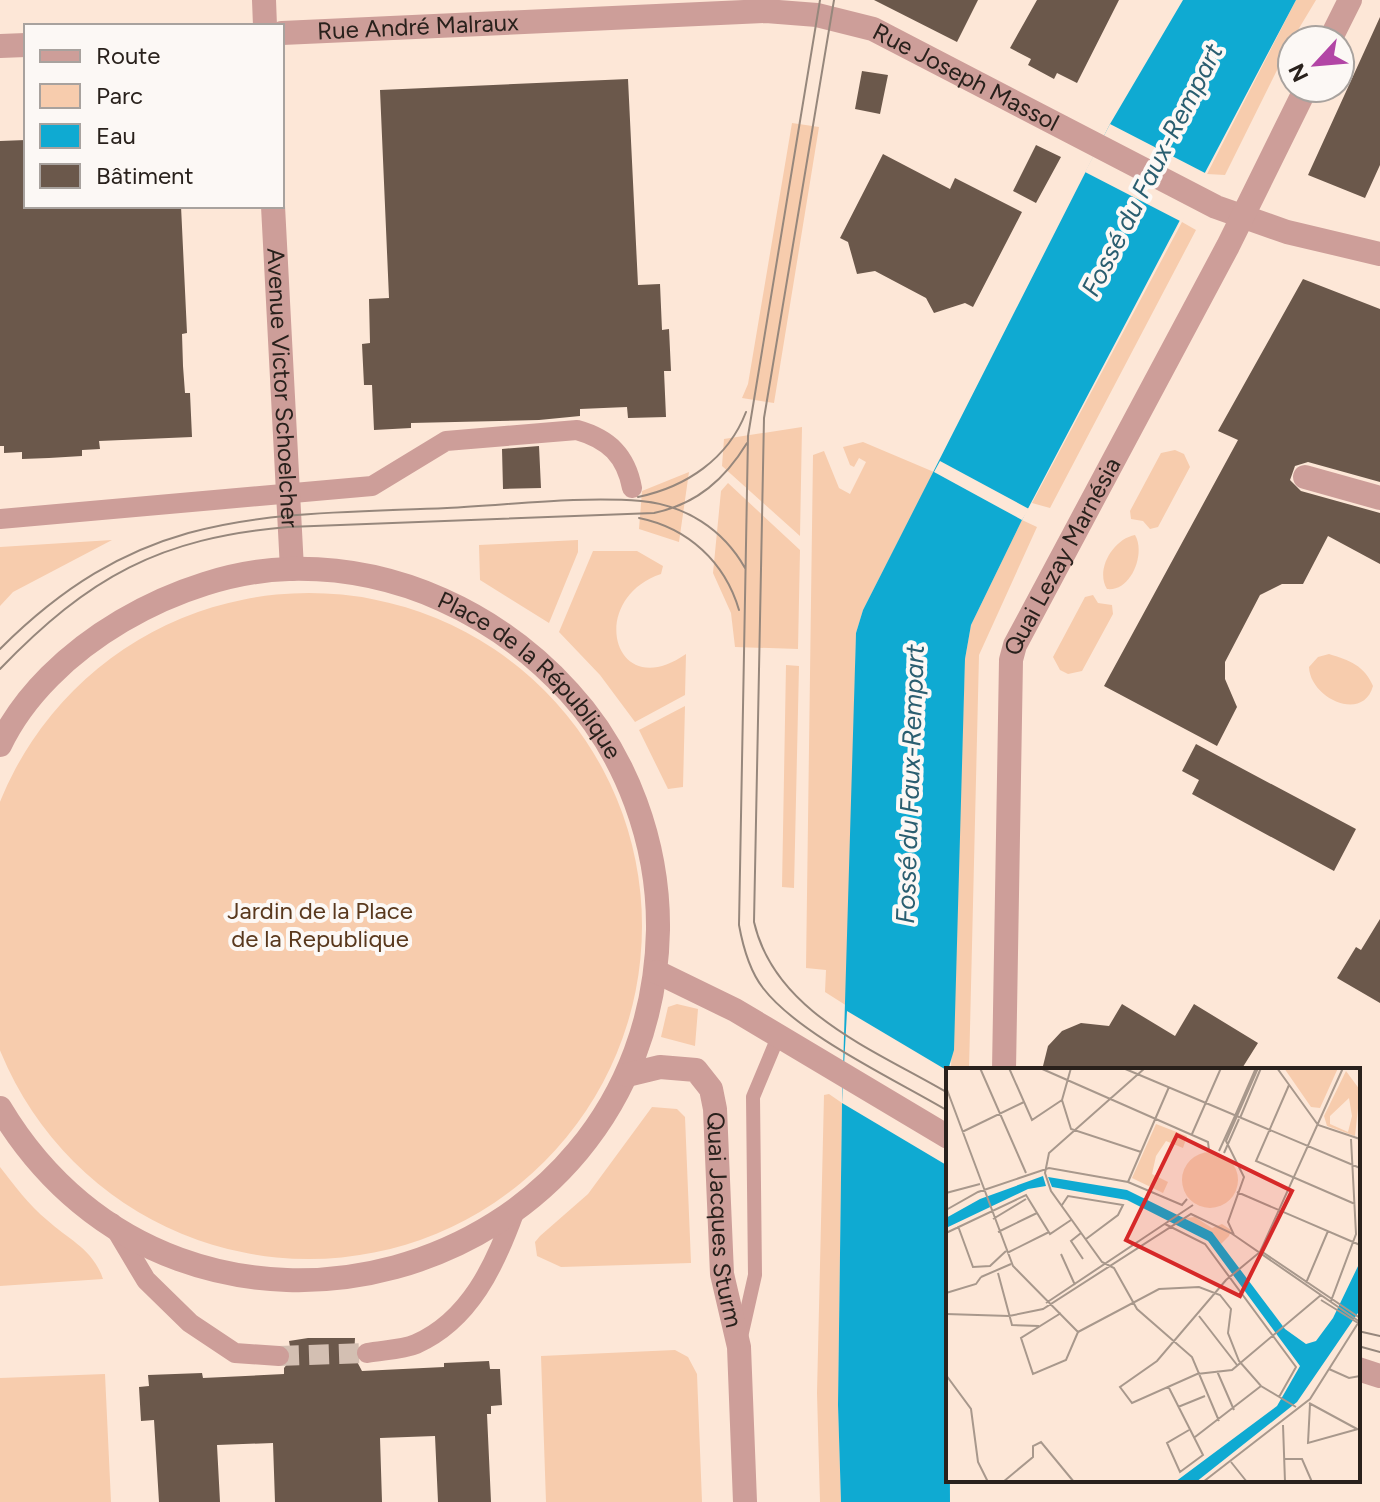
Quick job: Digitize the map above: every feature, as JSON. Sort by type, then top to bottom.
[{"type":"street","points":[[264,0],[265,24]]},
{"type":"street","points":[[1338,24],[1350,0]]},
{"type":"street","name":"Rue André Malraux","points":[[284,33],[795,6]]},
{"type":"street","name":"Rue Joseph Massol","points":[[795,6],[873,29],[1216,207],[1287,232],[1380,254]]},
{"type":"street","points":[[0,46],[24,45]]},
{"type":"street","name":"Quai Lezay Marnésia","points":[[1004,1068],[1011,660],[1022,632],[1243,217],[1298,104]]},
{"type":"street","name":"Avenue Victor Schoelcher","points":[[273,208],[292,569]]},
{"type":"street","points":[[0,519],[330,493],[372,486],[446,441],[577,430],[593,435],[621,456],[632,488]]},
{"type":"street","points":[[1305,477],[1380,498]]},
{"type":"street","name":"Place de la République","points":[[0,745],[8,728],[59,667],[123,618],[213,581],[292,569],[365,574],[440,598],[517,643],[580,704],[624,775],[648,840],[658,908],[657,972],[648,1017],[627,1075],[608,1110],[578,1151],[514,1213],[476,1237],[438,1255],[396,1269],[319,1281],[233,1274],[189,1262],[112,1223],[46,1169],[0,1108]]},
{"type":"street","points":[[657,972],[735,1010],[946,1136]]},
{"type":"street","name":"Quai Jacques Sturm","points":[[627,1075],[660,1067],[696,1070],[711,1089],[718,1142],[722,1274],[739,1347],[745,1502]]},
{"type":"street","name":"Place de la République","points":[[367,1353],[416,1344],[459,1315],[496,1262],[514,1213]]},
{"type":"street","name":"Place de la République","points":[[112,1223],[146,1280],[190,1323],[235,1353],[279,1356]]},
{"type":"street","points":[[1360,1370],[1380,1376]]},
{"type":"lane","name":"Quai Jacques Sturm","points":[[739,1347],[755,1275],[753,1097],[778,1037]]},
{"type":"green space","points":[[1296,0],[1316,0],[1302,24],[1284,24]]},
{"type":"green space","points":[[1276,39],[1276,72],[1225,175],[1207,174]]},
{"type":"green space","points":[[792,123],[819,127],[774,403],[742,398],[748,384]]},
{"type":"green space","points":[[1182,222],[1196,230],[1050,508],[1032,503]]},
{"type":"green space","points":[[802,427],[800,536],[722,466],[724,439]]},
{"type":"green space","points":[[863,442],[934,472],[863,610],[856,633],[847,1006],[825,992],[826,970],[806,968],[813,455],[824,451],[839,488],[850,494],[866,462],[859,458],[854,467],[850,465],[843,447]]},
{"type":"green space","points":[[1175,450],[1184,454],[1190,467],[1158,527],[1150,529],[1143,521],[1131,519],[1130,511],[1161,453]]},
{"type":"green space","points":[[689,472],[679,542],[639,529],[642,491]]},
{"type":"green space","points":[[728,483],[800,550],[798,649],[735,647],[731,613],[713,573],[721,491]]},
{"type":"green space","points":[[1022,520],[1037,527],[979,655],[969,1068],[951,1068],[965,659],[971,625]]},
{"type":"green space","points":[[1135,535],[1139,551],[1134,570],[1123,584],[1107,589],[1103,573],[1108,556],[1120,542]]},
{"type":"green space","points":[[112,540],[13,592],[0,606],[0,547]]},
{"type":"green space","points":[[578,540],[578,552],[549,623],[480,580],[479,545]]},
{"type":"green space","points":[[593,551],[637,551],[663,566],[661,574],[638,587],[623,604],[617,624],[618,642],[626,658],[641,667],[661,666],[686,654],[685,695],[635,722],[600,675],[559,632]]},
{"type":"green space","name":"Jardin de la Place de la Republique","points":[[309,593],[342,595],[406,608],[466,633],[520,669],[566,715],[602,769],[627,829],[640,893],[640,959],[627,1023],[602,1083],[566,1137],[520,1183],[466,1219],[406,1244],[374,1252],[309,1259],[276,1257],[212,1244],[152,1219],[98,1183],[52,1137],[16,1083],[-1,1045],[-1,807],[16,769],[52,715],[98,669],[152,633],[212,608],[244,600]]},
{"type":"green space","points":[[1093,595],[1098,603],[1112,605],[1113,614],[1082,671],[1068,674],[1060,670],[1053,657],[1085,597]]},
{"type":"green space","points":[[1329,654],[1350,661],[1366,673],[1373,686],[1359,703],[1338,702],[1318,688],[1309,667],[1318,657]]},
{"type":"green space","points":[[786,665],[799,666],[794,888],[782,887]]},
{"type":"green space","points":[[685,706],[683,787],[668,789],[639,730]]},
{"type":"green space","points":[[677,1004],[698,1009],[695,1046],[661,1037],[668,1007]]},
{"type":"green space","points":[[829,1094],[842,1103],[838,1405],[841,1502],[820,1502],[817,1393],[824,1095]]},
{"type":"green space","points":[[652,1107],[677,1109],[685,1117],[691,1263],[561,1267],[537,1256],[535,1242],[588,1194]]},
{"type":"green space","points":[[0,1167],[34,1208],[87,1252],[103,1279],[0,1286]]},
{"type":"green space","points":[[675,1350],[688,1357],[697,1374],[702,1502],[546,1502],[541,1356]]},
{"type":"green space","points":[[105,1374],[111,1502],[0,1502],[0,1378]]},
{"type":"water","name":"Fossé du Faux-Rempart","points":[[1183,0],[1296,0],[1283,24],[1276,24],[1276,38],[1022,520],[971,625],[965,659],[954,1050],[946,1068],[946,1482],[950,1482],[950,1502],[841,1502],[838,1405],[842,1103],[856,633],[863,610],[1110,124]]},
{"type":"pier","points":[[1110,124],[1207,174],[1182,222],[1085,172]]},
{"type":"pier","points":[[940,461],[1029,509],[1022,520],[934,472]]},
{"type":"pier","points":[[847,1011],[946,1070],[946,1165],[842,1103]]},
{"type":"building","points":[[874,0],[978,0],[957,42]]},
{"type":"building","points":[[1037,0],[1119,0],[1077,83],[1057,73],[1054,79],[1028,65],[1031,59],[1010,48]]},
{"type":"building","points":[[1380,17],[1380,165],[1365,198],[1308,175],[1340,104],[1356,104],[1356,70]]},
{"type":"building","points":[[862,71],[888,75],[880,114],[855,109]]},
{"type":"building","points":[[628,79],[638,285],[660,284],[662,330],[669,329],[671,371],[664,371],[666,417],[628,418],[627,407],[580,409],[580,416],[411,423],[411,428],[374,430],[372,385],[364,385],[362,344],[370,343],[369,299],[389,298],[380,90]]},
{"type":"building","points":[[24,140],[24,208],[181,208],[187,333],[182,334],[183,366],[185,393],[190,393],[192,437],[99,441],[100,449],[82,450],[82,456],[22,459],[22,452],[4,453],[4,446],[0,446],[0,141]]},
{"type":"building","points":[[1036,145],[1061,157],[1036,203],[1013,191]]},
{"type":"building","points":[[883,154],[950,189],[955,178],[1022,212],[973,307],[965,303],[934,313],[926,298],[875,271],[857,274],[848,242],[840,238]]},
{"type":"building","points":[[1303,279],[1380,309],[1380,482],[1308,462],[1295,466],[1290,480],[1301,491],[1380,513],[1380,564],[1328,536],[1303,584],[1282,584],[1260,595],[1225,662],[1225,679],[1237,707],[1217,746],[1104,686],[1238,440],[1218,431]]},
{"type":"building","points":[[539,446],[541,488],[503,489],[502,449]]},
{"type":"building","points":[[1196,744],[1356,829],[1334,871],[1192,794],[1199,780],[1182,771]]},
{"type":"building","points":[[1380,919],[1380,1003],[1337,978],[1356,947],[1361,950]]},
{"type":"building","points":[[1122,1004],[1175,1036],[1194,1004],[1258,1043],[1242,1068],[1042,1068],[1048,1046],[1062,1031],[1081,1023],[1109,1026]]},
{"type":"building","points":[[355,1338],[354,1356],[362,1371],[444,1367],[444,1363],[489,1361],[490,1369],[500,1369],[502,1405],[491,1406],[491,1414],[487,1414],[491,1502],[438,1502],[435,1436],[380,1438],[382,1502],[275,1502],[273,1443],[217,1445],[220,1502],[159,1502],[154,1420],[141,1421],[139,1387],[149,1386],[148,1375],[202,1373],[203,1378],[284,1374],[284,1368],[292,1358],[289,1341]]},
{"type":"tunnel","points":[[279,1356],[367,1353]]},
{"type":"tram line","points":[[820,0],[748,436],[739,925],[754,974],[779,1006],[824,1039],[946,1110]]},
{"type":"tram line","points":[[834,0],[764,418],[754,922],[765,954],[783,981],[805,1005],[860,1044],[946,1092]]},
{"type":"tram line","points":[[638,497],[689,478],[717,457],[738,429],[746,412]]},
{"type":"tram line","points":[[0,669],[64,610],[96,587],[129,568],[201,541],[288,527],[654,513],[684,503],[708,488],[729,468],[747,443]]},
{"type":"tram line","points":[[0,649],[52,602],[104,568],[155,544],[207,528],[261,519],[319,513],[569,500],[641,501],[673,508],[701,521],[726,542],[745,568]]},
{"type":"tram line","points":[[639,518],[673,530],[702,550],[724,577],[739,610]]},
{"type":"tram line","points":[[1360,1331],[1380,1336]]},
{"type":"tram line","points":[[1360,1347],[1380,1352]]}]
